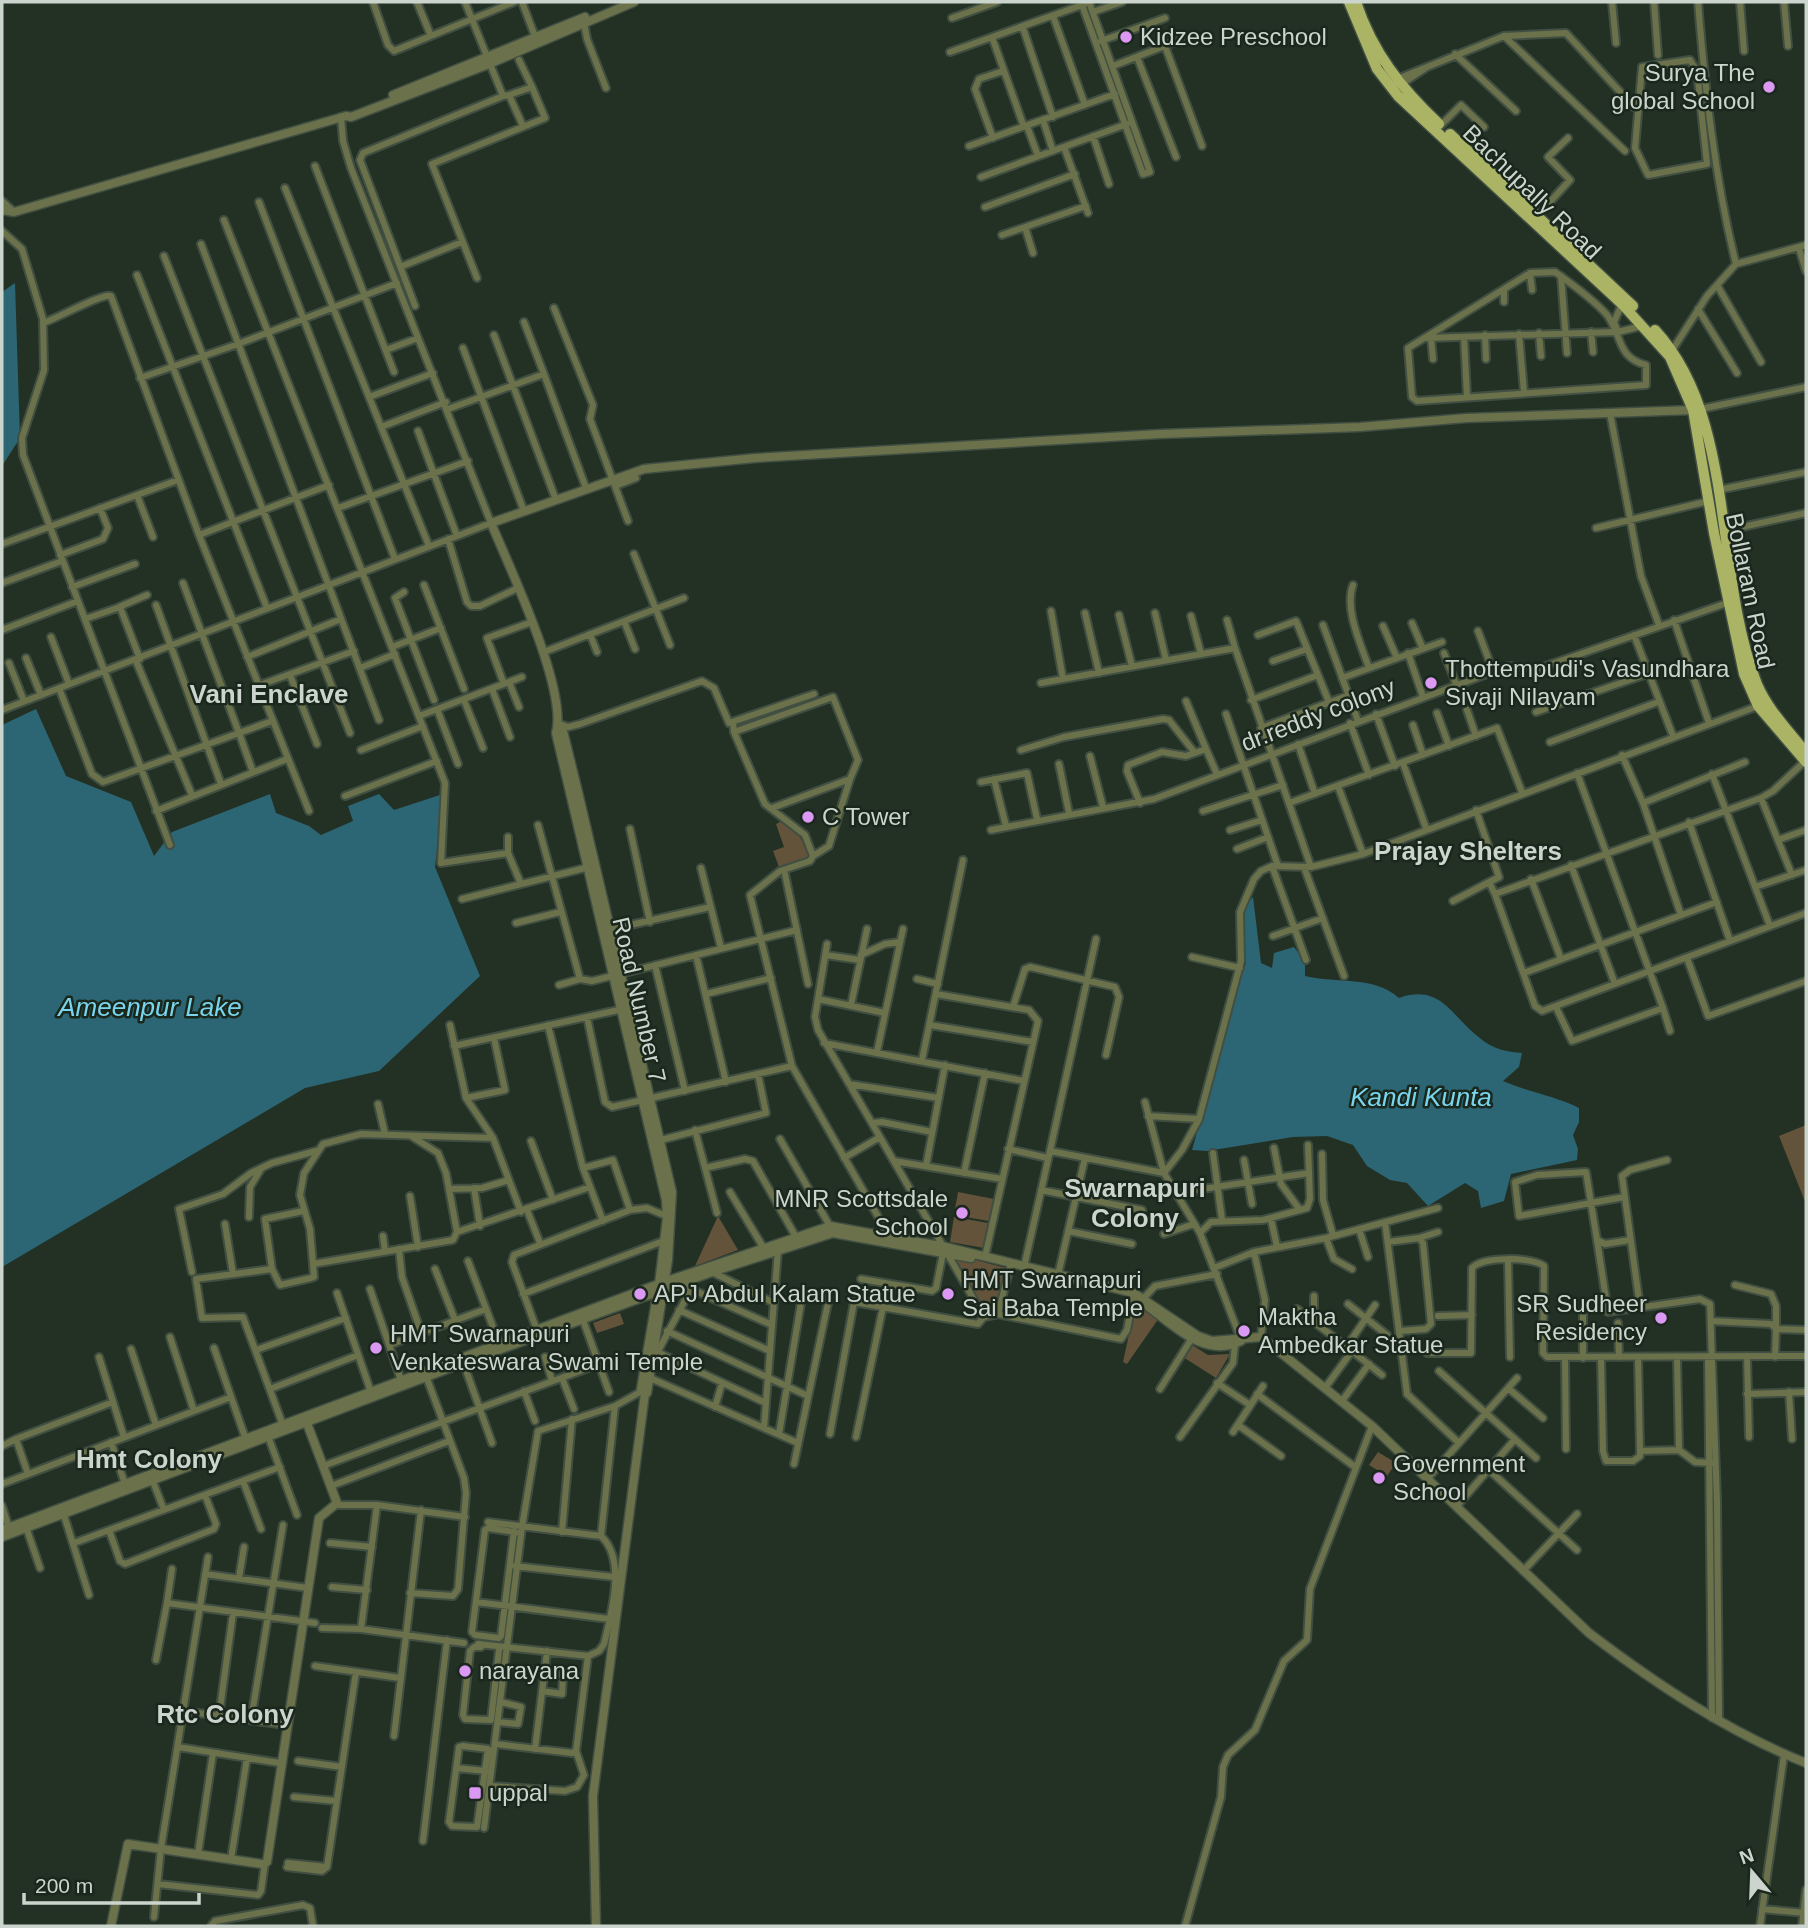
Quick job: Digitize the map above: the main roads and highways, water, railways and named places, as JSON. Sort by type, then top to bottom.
[{"type":"main road","name":"Bachupally Road","points":[[1349,2],[1377,69],[1398,96],[1673,349],[1697,410]]},
{"type":"main road","name":"Bachupally Road","points":[[1356,2],[1375,47],[1398,83],[1537,216],[1643,326],[1670,357],[1697,410]]},
{"type":"main road","name":"Bollaram Road","points":[[1697,410],[1718,490],[1752,671],[1768,704],[1806,759]]},
{"type":"main road","name":"Bollaram Road","points":[[1697,410],[1709,501],[1727,603],[1744,674],[1758,706],[1806,759]]},
{"type":"water","points":[[15,283],[20,438],[2,466],[2,292]]},
{"type":"water","name":"Ameenpur Lake","points":[[36,709],[66,776],[131,802],[154,856],[172,832],[270,794],[276,813],[309,826],[321,835],[353,821],[348,806],[379,794],[394,810],[443,794],[435,867],[480,976],[379,1071],[305,1088],[2,1267],[2,725]]},
{"type":"water","name":"Kandi Kunta","points":[[1253,897],[1261,963],[1272,968],[1274,953],[1294,947],[1305,962],[1305,976],[1366,983],[1389,991],[1399,998],[1426,995],[1445,1005],[1471,1031],[1490,1045],[1522,1053],[1519,1067],[1503,1081],[1579,1108],[1579,1122],[1573,1135],[1578,1149],[1577,1160],[1511,1174],[1504,1201],[1481,1208],[1478,1191],[1465,1183],[1428,1206],[1407,1183],[1390,1180],[1367,1166],[1353,1145],[1327,1136],[1293,1137],[1207,1151],[1192,1150],[1222,1045],[1234,988],[1246,963],[1241,911]]},
{"type":"place","name":"Kidzee Preschool","points":[[1126,37]]},
{"type":"place","name":"Surya The global School","points":[[1769,87]]},
{"type":"place","name":"Thottempudi's Vasundhara Sivaji Nilayam","points":[[1431,683]]},
{"type":"place","name":"C Tower","points":[[808,817]]},
{"type":"place","name":"MNR Scottsdale School","points":[[962,1213]]},
{"type":"place","name":"APJ Abdul Kalam Statue","points":[[640,1294]]},
{"type":"place","name":"HMT Swarnapuri Sai Baba Temple","points":[[948,1294]]},
{"type":"place","name":"SR Sudheer Residency","points":[[1661,1318]]},
{"type":"place","name":"Maktha Ambedkar Statue","points":[[1244,1331]]},
{"type":"place","name":"HMT Swarnapuri Venkateswara Swami Temple","points":[[376,1348]]},
{"type":"place","name":"Government School","points":[[1379,1478]]},
{"type":"place","name":"narayana","points":[[465,1671]]},
{"type":"place","name":"uppal","points":[[475,1793]]},
{"type":"district","name":"Vani Enclave","points":[[269,694]]},
{"type":"district","name":"Prajay Shelters","points":[[1468,851]]},
{"type":"district","name":"Swarnapuri Colony","points":[[1135,1203]]},
{"type":"district","name":"Hmt Colony","points":[[149,1459]]},
{"type":"district","name":"Rtc Colony","points":[[225,1714]]}]
